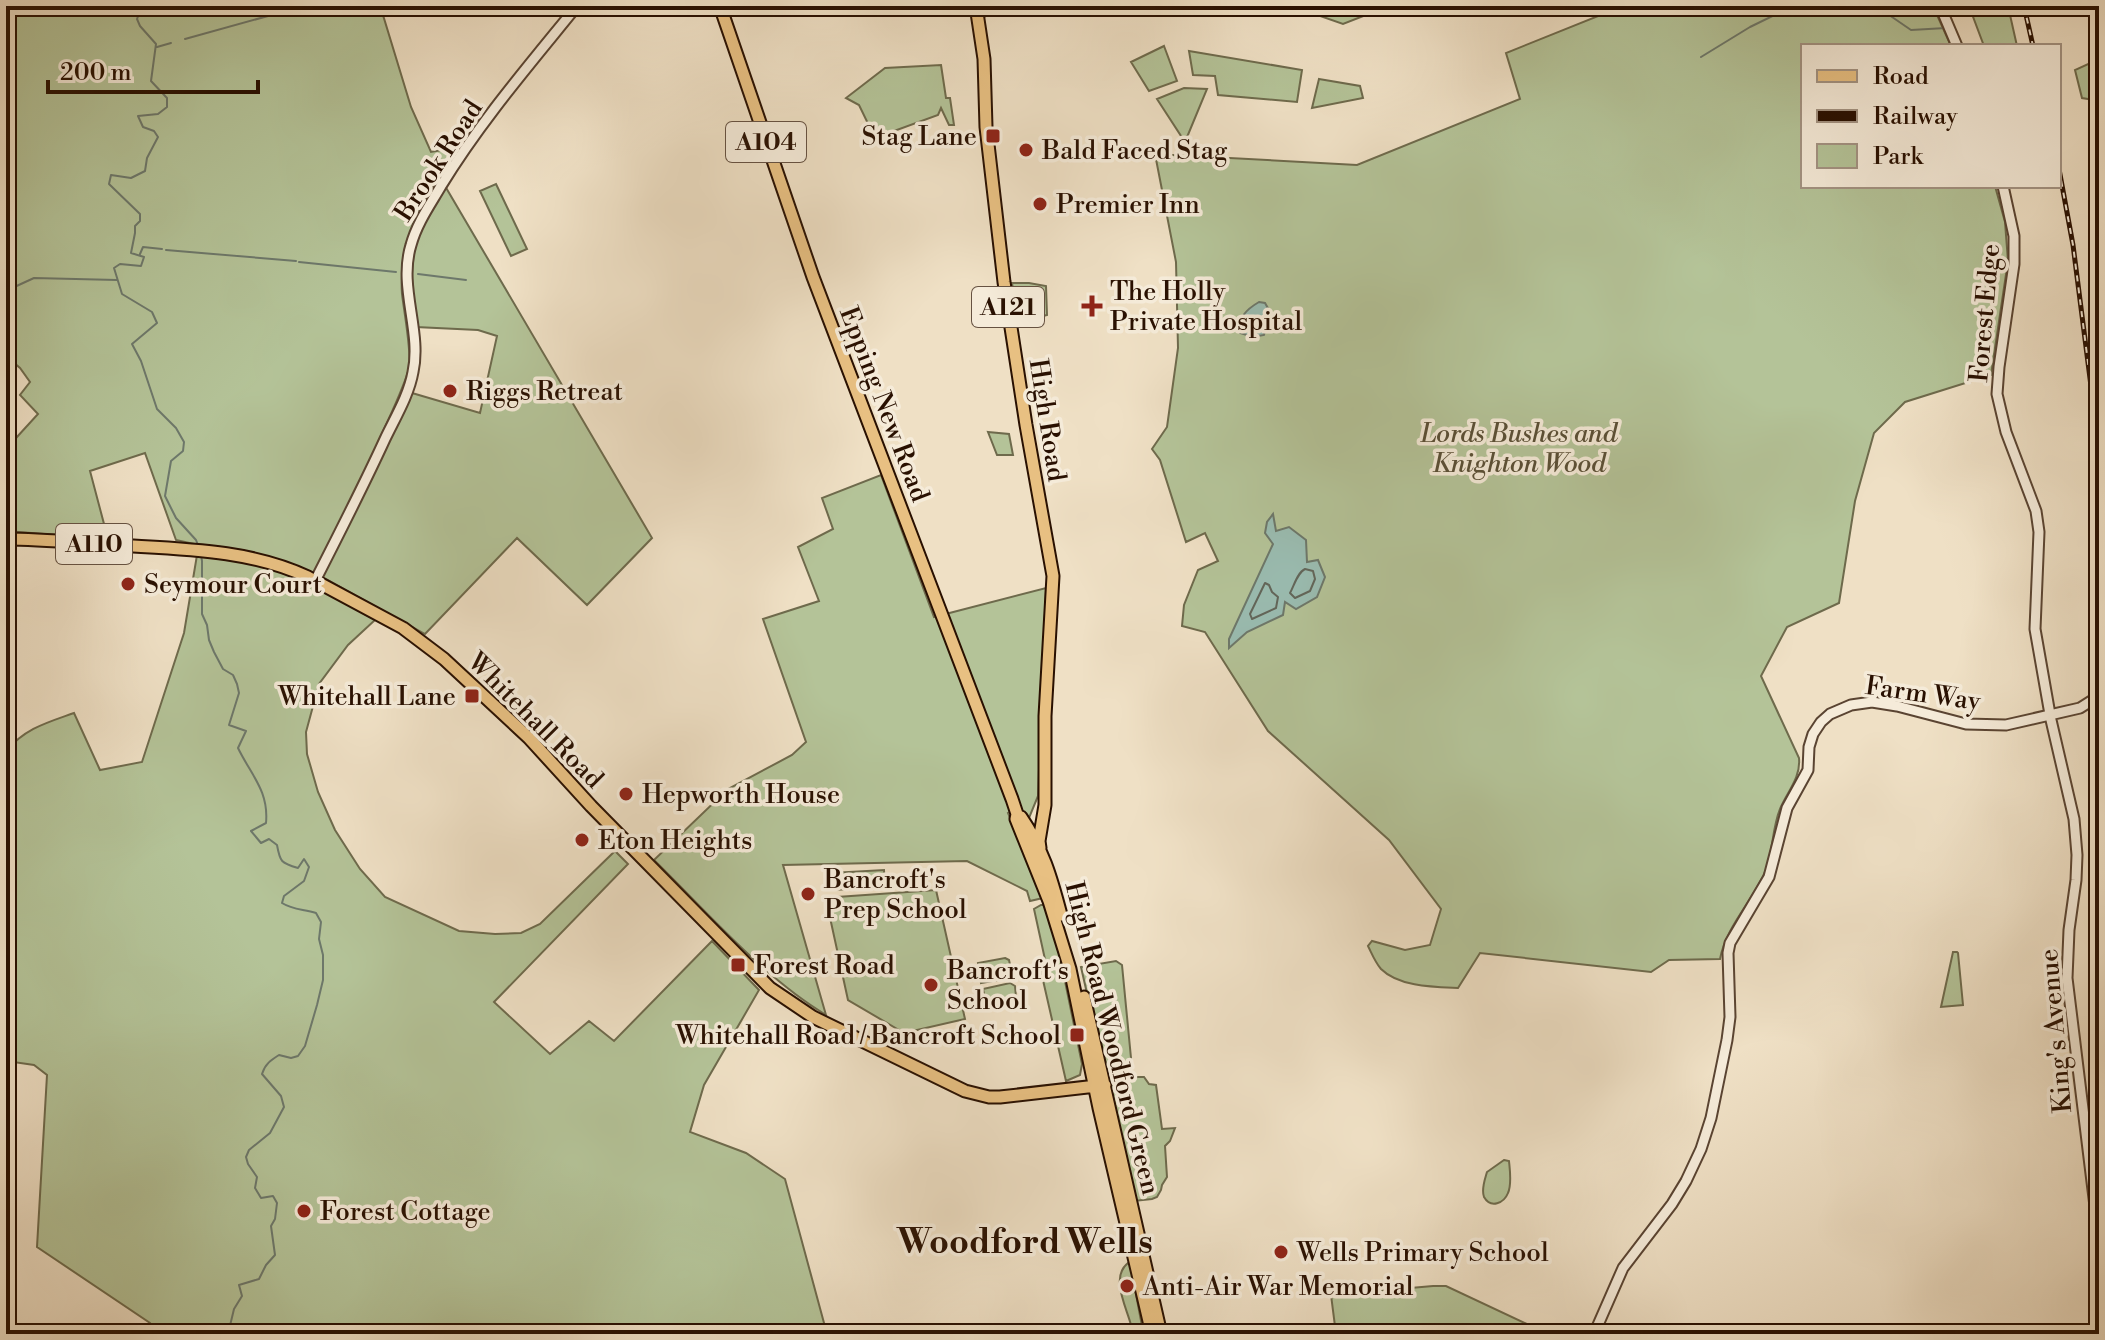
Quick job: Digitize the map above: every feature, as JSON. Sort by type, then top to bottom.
[{"type":"main road","name":"Epping New Road","points":[[720,6],[813,277],[1017,814],[1040,848]]},
{"type":"main road","points":[[977,9],[996,6]]},
{"type":"main road","name":"High Road","points":[[977,9],[984,59],[986,127],[1004,282],[1053,576],[1045,716],[1045,814],[1040,848]]},
{"type":"main road","name":"Whitehall Road","points":[[6,539],[241,555],[294,571],[315,581],[403,628],[444,659],[529,738],[591,806],[770,988],[813,1017],[965,1091],[989,1097],[1100,1086]]},
{"type":"main road","name":"High Road","points":[[1027,845],[1045,794]]},
{"type":"main road","name":"Epping New Road","points":[[1017,814],[1016,819],[1027,845]]},
{"type":"main road","name":"High Road Woodford Green","points":[[1027,845],[1049,901],[1070,969],[1161,1334]]},
{"type":"main road","name":"High Road Woodford Green","points":[[1040,848],[1076,965],[1152,1334]]},
{"type":"street","name":"Brook Road","points":[[315,581],[361,492],[413,373],[416,355],[407,282],[410,248],[418,227],[474,136],[577,6]]},
{"type":"street","points":[[1940,6],[1956,44]]},
{"type":"street","name":"Forest Edge","points":[[2003,188],[2014,236],[2014,264],[1997,394],[2006,432],[2036,511],[2039,532],[2035,629],[2074,819]]},
{"type":"street","name":"Farm Way","points":[[1594,1334],[1623,1268],[1672,1204],[1701,1149],[1711,1118],[1728,1028],[1728,953],[1737,931],[1769,877],[1787,808],[1808,770],[1809,747],[1821,722],[1830,714],[1851,705],[1872,702],[1966,724],[2006,725],[2080,708],[2099,696]]},
{"type":"street","name":"King's Avenue","points":[[2074,819],[2076,880],[2067,978],[2099,1239]]},
{"type":"green space","points":[[6,6],[383,6],[383,15],[411,107],[431,152],[460,147],[436,179],[410,235],[402,274],[409,368],[378,443],[385,448],[412,393],[480,413],[497,336],[478,330],[416,327],[411,285],[415,243],[445,186],[652,538],[587,605],[517,538],[425,634],[324,578],[242,550],[212,548],[176,540],[145,453],[90,471],[108,539],[6,531],[6,449],[38,414],[20,395],[30,382],[6,356]]},
{"type":"green space","points":[[1298,6],[1389,6],[1343,24]]},
{"type":"green space","name":"Lords Bushes and Knighton Wood","points":[[1623,6],[1933,6],[1950,44],[1801,44],[1801,188],[1996,188],[2005,222],[2008,261],[1991,375],[1905,402],[1874,433],[1855,501],[1839,603],[1787,627],[1761,676],[1799,758],[1799,765],[1777,817],[1766,870],[1728,936],[1720,959],[1669,960],[1651,972],[1480,953],[1458,988],[1428,986],[1407,983],[1389,975],[1375,961],[1368,946],[1372,941],[1405,950],[1430,945],[1441,909],[1389,840],[1268,731],[1205,632],[1182,626],[1184,605],[1198,570],[1218,561],[1205,533],[1186,542],[1160,460],[1152,449],[1167,427],[1178,348],[1176,262],[1155,154],[1357,165],[1520,99],[1506,53]]},
{"type":"green space","points":[[1969,6],[2008,6],[2017,44],[1983,44]]},
{"type":"green space","points":[[1164,46],[1177,81],[1149,91],[1131,62]]},
{"type":"green space","points":[[1189,51],[1302,70],[1297,102],[1218,95],[1215,76],[1193,75]]},
{"type":"green space","points":[[2099,59],[2099,97],[2094,100],[2082,98],[2075,70]]},
{"type":"green space","points":[[941,65],[954,125],[949,125],[941,108],[938,115],[875,138],[859,105],[846,98],[885,68]]},
{"type":"green space","points":[[1319,79],[1360,86],[1363,98],[1312,108]]},
{"type":"green space","points":[[1184,88],[1207,89],[1185,142],[1157,99]]},
{"type":"green space","points":[[496,184],[527,249],[511,256],[480,191]]},
{"type":"green space","points":[[1012,283],[1046,286],[1047,315],[1018,323]]},
{"type":"green space","points":[[988,432],[1009,434],[1013,455],[997,455]]},
{"type":"green space","points":[[881,475],[934,617],[1046,588],[1038,796],[1029,818],[1019,807],[1008,813],[1043,898],[1030,901],[1027,891],[967,861],[783,865],[826,1015],[758,963],[654,860],[728,789],[792,755],[806,742],[763,619],[819,601],[798,547],[833,529],[822,498]]},
{"type":"green space","points":[[197,555],[235,557],[289,572],[375,620],[348,645],[319,684],[306,732],[307,754],[318,792],[335,830],[360,869],[385,897],[459,931],[521,933],[540,924],[615,851],[628,864],[494,1002],[550,1054],[589,1021],[614,1041],[712,941],[759,990],[704,1085],[690,1132],[746,1153],[785,1179],[827,1334],[159,1334],[150,1323],[37,1247],[47,1075],[34,1065],[6,1061],[6,751],[45,723],[74,713],[100,770],[142,762],[184,633]]},
{"type":"green space","points":[[884,870],[885,887],[833,890],[832,873]]},
{"type":"green space","points":[[936,890],[965,1019],[904,1033],[848,1000],[829,913],[831,903],[837,897]]},
{"type":"green space","points":[[1045,905],[1060,957],[1082,1064],[1080,1075],[1066,1081],[1040,967],[1046,964],[1034,909]]},
{"type":"green space","points":[[1953,952],[1958,953],[1963,1005],[1941,1007]]},
{"type":"green space","points":[[1009,960],[1012,974],[1009,978],[981,983],[978,963]]},
{"type":"green space","points":[[1116,961],[1122,965],[1131,1058],[1126,1067],[1127,1077],[1144,1077],[1149,1084],[1156,1085],[1162,1129],[1175,1128],[1165,1146],[1167,1177],[1157,1197],[1152,1199],[1134,1201],[1081,967]]},
{"type":"green space","points":[[1010,983],[1015,986],[1013,1002],[987,1008],[983,989]]},
{"type":"green space","points":[[1504,1160],[1509,1161],[1509,1189],[1500,1202],[1490,1203],[1483,1194],[1487,1172]]},
{"type":"green space","points":[[1128,1263],[1142,1326],[1137,1328],[1131,1325],[1121,1292],[1120,1276]]},
{"type":"green space","points":[[1446,1286],[1548,1334],[1336,1334],[1331,1295]]},
{"type":"water","points":[[1259,302],[1265,303],[1269,310],[1264,335],[1253,337],[1240,333],[1244,314]]},
{"type":"water","points":[[1273,514],[1276,531],[1289,527],[1306,540],[1307,562],[1318,560],[1325,577],[1317,597],[1296,609],[1285,602],[1283,615],[1247,632],[1229,648],[1229,639],[1273,544],[1265,533],[1267,522]]},
{"type":"waterway","points":[[165,6],[140,11],[137,19],[156,44],[151,81],[167,98],[167,107],[158,114],[138,116],[143,127],[154,131],[158,137],[147,158],[145,171],[131,178],[111,175],[109,184],[140,214],[131,253],[144,257],[141,266],[120,264],[114,268],[122,294],[152,312],[157,323],[132,344],[157,409],[176,428],[184,442],[183,451],[171,461],[165,496],[176,518],[198,545]]},
{"type":"waterway","points":[[185,39],[304,6]]},
{"type":"waterway","points":[[1701,57],[1750,27],[1793,6]]},
{"type":"waterway","points":[[1876,6],[1911,30],[1946,28]]},
{"type":"waterway","points":[[157,47],[171,43]]},
{"type":"waterway","points":[[140,254],[143,247],[162,249]]},
{"type":"waterway","points":[[166,250],[296,261]]},
{"type":"waterway","points":[[299,262],[396,272]]},
{"type":"waterway","points":[[418,274],[466,280]]},
{"type":"waterway","points":[[6,286],[10,289],[34,278],[117,280]]},
{"type":"waterway","points":[[201,555],[202,614],[209,640],[223,669],[233,675],[239,693],[229,725],[246,731],[238,748],[265,802],[266,823],[251,831],[261,843],[269,839],[277,845],[280,858],[285,863],[298,868],[304,859],[309,867],[304,881],[284,896],[282,903],[316,913],[321,922],[319,939],[323,955],[323,980],[305,1046],[298,1056],[279,1055],[262,1074],[281,1096],[284,1107],[270,1133],[249,1150],[246,1157],[257,1177],[255,1188],[261,1198],[273,1196],[277,1203],[271,1226],[275,1255],[259,1279],[239,1285],[242,1296],[234,1309],[228,1334]]},
{"type":"railway","points":[[2024,6],[2033,44]]},
{"type":"railway","points":[[2061,180],[2073,245],[2099,449]]},
{"type":"place","name":"Stag Lane","points":[[993,136]]},
{"type":"place","name":"Bald Faced Stag","points":[[1026,150]]},
{"type":"place","name":"Premier Inn","points":[[1040,204]]},
{"type":"place","name":"The Holly Private Hospital","points":[[1092,306]]},
{"type":"place","name":"Riggs Retreat","points":[[450,391]]},
{"type":"place","name":"Seymour Court","points":[[128,584]]},
{"type":"place","name":"Whitehall Lane","points":[[472,696]]},
{"type":"place","name":"Hepworth House","points":[[626,794]]},
{"type":"place","name":"Eton Heights","points":[[582,840]]},
{"type":"place","name":"Bancroft's Prep School","points":[[808,894]]},
{"type":"place","name":"Forest Road","points":[[738,965]]},
{"type":"place","name":"Bancroft's School","points":[[931,985]]},
{"type":"place","name":"Whitehall Road / Bancroft School","points":[[1077,1035]]},
{"type":"place","name":"Forest Cottage","points":[[304,1211]]},
{"type":"place","name":"Wells Primary School","points":[[1281,1252]]},
{"type":"place","name":"Anti-Air War Memorial","points":[[1127,1286]]},
{"type":"district","name":"Woodford Wells","points":[[1025,1241]]}]
